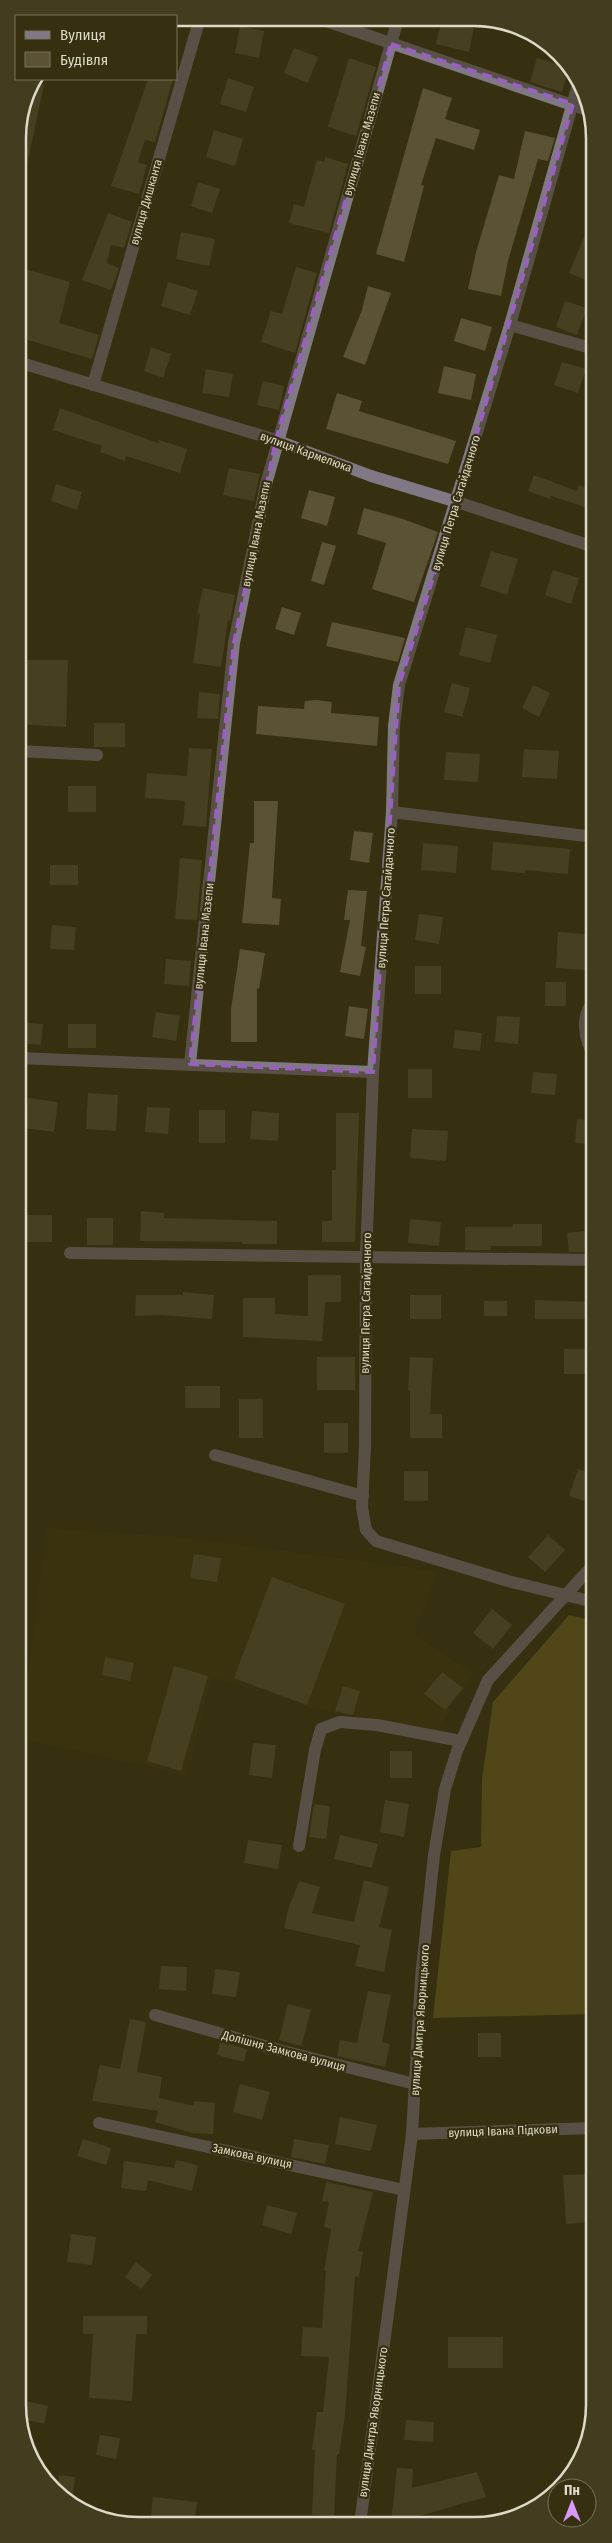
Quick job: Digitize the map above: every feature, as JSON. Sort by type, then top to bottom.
[{"type":"street","name":"вулиця Дишканта","points":[[93,385],[198,26]]},
{"type":"street","points":[[340,26],[582,108]]},
{"type":"street","name":"вулиця Івана Мазепи","points":[[190,1064],[234,643],[276,440],[396,26]]},
{"type":"street","name":"вулиця Петра Сагайдачного","points":[[576,92],[510,325],[457,502],[399,685],[394,726],[392,812],[373,1072],[366,1257],[365,1446],[362,1496],[366,1530],[376,1541],[508,1582],[586,1600]]},
{"type":"street","points":[[510,325],[586,347]]},
{"type":"street","name":"вулиця Кармелюка","points":[[26,364],[276,440],[371,476],[586,543]]},
{"type":"street","points":[[26,751],[97,755]]},
{"type":"street","points":[[392,812],[586,836]]},
{"type":"street","points":[[586,1016],[586,1043]]},
{"type":"street","points":[[26,1058],[373,1072]]},
{"type":"street","points":[[70,1252],[586,1260]]},
{"type":"street","points":[[215,1455],[362,1496]]},
{"type":"street","name":"вулиця Дмитра Яворницького","points":[[361,2517],[412,2134],[421,1978],[434,1855],[445,1790],[461,1742],[488,1680],[586,1573]]},
{"type":"street","points":[[299,1846],[315,1750],[321,1729],[340,1722],[377,1725],[461,1742]]},
{"type":"street","name":"Долішня Замкова вулиця","points":[[155,2015],[288,2053],[415,2084]]},
{"type":"street","name":"Замкова вулиця","points":[[99,2123],[404,2190]]},
{"type":"street","name":"вулиця Івана Підкови","points":[[412,2134],[586,2128]]},
{"type":"highlighted area","points":[[391,44],[573,104],[457,502],[399,685],[373,1072],[190,1064],[234,643],[276,440]]},
{"type":"shaded area","points":[[46,1528],[175,1536],[438,1571],[414,1634],[474,1673],[437,1731],[320,1710],[212,1677],[186,1775],[26,1740],[26,1690]]},
{"type":"shaded area","points":[[569,1615],[586,1619],[586,2014],[433,2018],[451,1851],[481,1847],[482,1779],[493,1702]]},
{"type":"building","points":[[240,26],[264,31],[259,58],[235,53]]},
{"type":"building","points":[[440,26],[466,26],[474,28],[469,52],[436,44]]},
{"type":"building","points":[[294,48],[318,57],[308,83],[284,73]]},
{"type":"building","points":[[349,58],[376,67],[356,136],[328,127]]},
{"type":"building","points":[[537,58],[558,65],[567,76],[562,92],[530,82]]},
{"type":"building","points":[[228,78],[254,87],[246,112],[220,104]]},
{"type":"building","points":[[148,80],[173,80],[155,142],[145,140],[138,162],[147,165],[139,194],[111,186]]},
{"type":"building","points":[[40,84],[44,85],[26,169],[28,116]]},
{"type":"building","points":[[423,88],[452,98],[445,119],[480,130],[474,150],[436,138],[421,185],[424,186],[404,262],[376,254]]},
{"type":"building","points":[[214,130],[243,139],[235,166],[206,157]]},
{"type":"building","points":[[525,131],[555,138],[548,161],[538,159],[508,261],[501,296],[468,289],[476,252],[499,175],[514,179]]},
{"type":"building","points":[[325,157],[348,164],[329,233],[289,223],[294,204],[304,207],[317,160],[324,162]]},
{"type":"building","points":[[198,182],[220,189],[212,213],[191,206]]},
{"type":"building","points":[[108,213],[132,222],[124,248],[111,245],[107,263],[119,268],[111,290],[82,280]]},
{"type":"building","points":[[181,232],[215,239],[209,266],[176,259]]},
{"type":"building","points":[[586,233],[586,280],[569,273]]},
{"type":"building","points":[[296,267],[317,273],[295,353],[261,342],[271,311],[282,314]]},
{"type":"building","points":[[26,269],[70,282],[59,323],[99,335],[92,359],[26,339]]},
{"type":"building","points":[[168,282],[198,291],[190,315],[161,306]]},
{"type":"building","points":[[368,286],[391,293],[365,365],[343,357],[362,310]]},
{"type":"building","points":[[565,301],[586,308],[577,335],[556,327]]},
{"type":"building","points":[[461,318],[492,327],[485,351],[454,341]]},
{"type":"building","points":[[151,347],[171,354],[163,378],[144,371]]},
{"type":"building","points":[[562,362],[586,369],[578,393],[554,385]]},
{"type":"building","points":[[444,366],[476,374],[471,400],[438,393]]},
{"type":"building","points":[[206,369],[233,374],[229,397],[202,393]]},
{"type":"building","points":[[263,381],[284,386],[279,410],[257,405]]},
{"type":"building","points":[[337,393],[362,401],[359,411],[456,441],[448,464],[326,429]]},
{"type":"building","points":[[60,408],[158,443],[159,440],[187,449],[180,473],[126,456],[125,461],[100,452],[102,446],[53,430]]},
{"type":"building","points":[[229,468],[260,474],[254,501],[223,495]]},
{"type":"building","points":[[534,475],[577,491],[579,485],[586,487],[586,507],[551,496],[550,499],[528,491]]},
{"type":"building","points":[[56,484],[82,492],[77,510],[51,501]]},
{"type":"building","points":[[309,490],[335,497],[327,526],[301,518]]},
{"type":"building","points":[[364,508],[403,519],[438,532],[414,602],[372,589],[386,543],[357,534]]},
{"type":"building","points":[[322,542],[336,546],[324,585],[311,581]]},
{"type":"building","points":[[491,551],[518,559],[507,595],[480,586]]},
{"type":"building","points":[[553,570],[579,578],[571,604],[545,595]]},
{"type":"building","points":[[203,588],[235,595],[230,621],[228,620],[221,667],[193,663],[200,614],[197,613]]},
{"type":"building","points":[[282,607],[301,613],[294,635],[275,629]]},
{"type":"building","points":[[332,622],[405,638],[398,662],[326,646]]},
{"type":"building","points":[[466,627],[497,635],[490,663],[459,655]]},
{"type":"building","points":[[26,660],[68,660],[66,727],[26,724]]},
{"type":"building","points":[[452,683],[470,688],[462,717],[444,712]]},
{"type":"building","points":[[533,685],[550,693],[539,717],[522,708]]},
{"type":"building","points":[[199,692],[220,694],[218,719],[197,718]]},
{"type":"building","points":[[305,701],[332,702],[331,713],[379,717],[377,746],[256,734],[258,706],[304,709]]},
{"type":"building","points":[[94,723],[125,723],[125,747],[94,747]]},
{"type":"building","points":[[189,748],[212,749],[206,827],[183,825],[185,801],[145,798],[147,773],[187,776]]},
{"type":"building","points":[[524,749],[559,751],[557,779],[522,777]]},
{"type":"building","points":[[446,752],[480,754],[478,782],[444,780]]},
{"type":"building","points":[[68,786],[96,786],[96,812],[68,812]]},
{"type":"building","points":[[254,801],[278,801],[272,898],[281,899],[279,925],[242,923],[250,843],[254,843]]},
{"type":"building","points":[[354,831],[373,833],[369,863],[350,860]]},
{"type":"building","points":[[493,842],[570,849],[568,874],[525,870],[525,873],[491,870]]},
{"type":"building","points":[[423,843],[458,846],[456,873],[421,870]]},
{"type":"building","points":[[180,858],[202,860],[197,920],[175,919]]},
{"type":"building","points":[[50,865],[78,865],[78,885],[50,885]]},
{"type":"building","points":[[348,890],[367,891],[361,946],[366,947],[360,976],[340,972],[350,920],[344,920]]},
{"type":"building","points":[[419,914],[443,917],[439,944],[415,940]]},
{"type":"building","points":[[52,925],[76,927],[74,950],[50,949]]},
{"type":"building","points":[[558,932],[586,934],[585,970],[556,968]]},
{"type":"building","points":[[240,949],[265,953],[259,989],[257,988],[257,1042],[231,1042],[231,1009]]},
{"type":"building","points":[[166,959],[191,961],[189,986],[164,984]]},
{"type":"building","points":[[415,966],[441,966],[441,994],[415,994]]},
{"type":"building","points":[[545,982],[566,982],[566,1006],[545,1006]]},
{"type":"building","points":[[349,1006],[368,1009],[364,1039],[345,1036]]},
{"type":"building","points":[[156,1012],[180,1016],[176,1041],[152,1037]]},
{"type":"building","points":[[497,1016],[520,1017],[518,1044],[495,1042]]},
{"type":"building","points":[[26,1023],[43,1024],[41,1045],[26,1044]]},
{"type":"building","points":[[68,1024],[96,1024],[96,1048],[68,1048]]},
{"type":"building","points":[[455,1030],[482,1033],[480,1051],[453,1048]]},
{"type":"building","points":[[408,1069],[432,1069],[432,1098],[408,1098]]},
{"type":"building","points":[[533,1072],[557,1074],[555,1095],[531,1093]]},
{"type":"building","points":[[88,1093],[118,1095],[116,1131],[86,1129]]},
{"type":"building","points":[[28,1098],[58,1102],[54,1132],[26,1128]]},
{"type":"building","points":[[147,1107],[170,1108],[168,1134],[145,1132]]},
{"type":"building","points":[[199,1110],[225,1110],[225,1143],[199,1143]]},
{"type":"building","points":[[252,1111],[279,1113],[278,1141],[250,1139]]},
{"type":"building","points":[[336,1113],[359,1113],[355,1242],[322,1242],[322,1221],[332,1221],[332,1170],[336,1170]]},
{"type":"building","points":[[577,1119],[586,1120],[586,1144],[575,1143]]},
{"type":"building","points":[[412,1129],[448,1131],[446,1161],[410,1158]]},
{"type":"building","points":[[141,1211],[164,1213],[164,1218],[277,1221],[277,1244],[140,1241]]},
{"type":"building","points":[[26,1215],[52,1215],[52,1242],[26,1242]]},
{"type":"building","points":[[87,1218],[113,1218],[113,1245],[87,1245]]},
{"type":"building","points":[[410,1219],[441,1222],[439,1246],[408,1243]]},
{"type":"building","points":[[513,1224],[542,1224],[542,1246],[491,1246],[491,1250],[465,1250],[465,1227],[513,1227]]},
{"type":"building","points":[[586,1231],[586,1252],[569,1252],[567,1233]]},
{"type":"building","points":[[308,1275],[341,1275],[341,1302],[325,1302],[322,1341],[243,1337],[243,1298],[275,1298],[275,1314],[308,1316]]},
{"type":"building","points":[[183,1292],[214,1295],[212,1319],[161,1315],[135,1316],[136,1295],[183,1295]]},
{"type":"building","points":[[410,1295],[441,1295],[441,1319],[410,1319]]},
{"type":"building","points":[[535,1300],[586,1302],[586,1319],[535,1319]]},
{"type":"building","points":[[484,1301],[507,1301],[507,1316],[484,1316]]},
{"type":"building","points":[[564,1349],[586,1349],[586,1374],[564,1374]]},
{"type":"building","points":[[317,1357],[355,1357],[355,1390],[317,1390]]},
{"type":"building","points":[[410,1357],[433,1358],[430,1414],[442,1414],[442,1438],[410,1438],[410,1390],[408,1390]]},
{"type":"building","points":[[185,1386],[220,1386],[220,1408],[185,1408]]},
{"type":"building","points":[[239,1399],[263,1399],[263,1438],[239,1438]]},
{"type":"building","points":[[324,1423],[348,1423],[348,1453],[324,1453]]},
{"type":"building","points":[[578,1469],[586,1472],[586,1501],[569,1496]]},
{"type":"building","points":[[404,1471],[428,1471],[428,1501],[404,1501]]},
{"type":"building","points":[[548,1535],[565,1550],[545,1572],[528,1557]]},
{"type":"building","points":[[194,1554],[221,1558],[217,1582],[190,1578]]},
{"type":"building","points":[[272,1577],[345,1604],[307,1705],[234,1678]]},
{"type":"building","points":[[492,1609],[512,1625],[493,1649],[473,1633]]},
{"type":"building","points":[[105,1657],[134,1663],[130,1681],[102,1675]]},
{"type":"building","points":[[174,1666],[208,1676],[181,1771],[147,1761]]},
{"type":"building","points":[[442,1672],[463,1688],[445,1710],[424,1694]]},
{"type":"building","points":[[343,1686],[360,1691],[353,1715],[335,1711]]},
{"type":"building","points":[[253,1743],[276,1745],[272,1778],[249,1775]]},
{"type":"building","points":[[390,1751],[412,1751],[412,1778],[390,1778]]},
{"type":"building","points":[[385,1800],[409,1804],[404,1837],[380,1832]]},
{"type":"building","points":[[314,1804],[330,1806],[326,1839],[309,1837]]},
{"type":"building","points":[[340,1835],[378,1844],[372,1868],[334,1859]]},
{"type":"building","points":[[248,1840],[282,1845],[278,1869],[244,1863]]},
{"type":"building","points":[[364,1880],[389,1887],[379,1927],[392,1930],[384,1972],[355,1966],[360,1945],[284,1928],[288,1910],[299,1881],[320,1887],[312,1913],[354,1922]]},
{"type":"building","points":[[161,1966],[187,1967],[186,1991],[159,1989]]},
{"type":"building","points":[[215,1969],[240,1972],[236,1997],[212,1994]]},
{"type":"building","points":[[368,1991],[391,1995],[382,2042],[390,2044],[385,2067],[337,2056],[340,2040],[357,2043]]},
{"type":"building","points":[[288,2004],[311,2010],[301,2046],[279,2040]]},
{"type":"building","points":[[130,2019],[146,2022],[137,2072],[162,2077],[159,2098],[194,2106],[194,2101],[215,2103],[213,2134],[192,2133],[155,2122],[158,2111],[92,2101],[100,2065],[120,2069]]},
{"type":"building","points":[[478,2033],[501,2033],[501,2057],[478,2057]]},
{"type":"building","points":[[220,2042],[247,2049],[244,2062],[217,2055]]},
{"type":"building","points":[[240,2084],[270,2092],[262,2120],[233,2112]]},
{"type":"building","points":[[340,2117],[377,2125],[371,2151],[335,2144]]},
{"type":"building","points":[[83,2139],[111,2148],[106,2165],[77,2156]]},
{"type":"building","points":[[294,2139],[329,2145],[325,2164],[291,2157]]},
{"type":"building","points":[[176,2160],[198,2165],[192,2191],[148,2180],[146,2191],[121,2188],[124,2161],[174,2168]]},
{"type":"building","points":[[586,2174],[586,2223],[566,2224],[563,2175]]},
{"type":"building","points":[[326,2182],[373,2192],[358,2251],[363,2252],[359,2277],[355,2276],[345,2415],[339,2454],[337,2454],[334,2516],[312,2515],[315,2450],[312,2450],[317,2412],[323,2412],[329,2357],[301,2356],[303,2327],[322,2328],[326,2271],[324,2271],[331,2229],[324,2227],[329,2202],[322,2201]]},
{"type":"building","points":[[267,2205],[297,2213],[291,2234],[262,2225]]},
{"type":"building","points":[[71,2234],[96,2237],[92,2265],[67,2262]]},
{"type":"building","points":[[136,2262],[152,2275],[141,2289],[125,2277]]},
{"type":"building","points":[[83,2316],[147,2316],[147,2334],[136,2334],[132,2401],[89,2398],[93,2334],[83,2334]]},
{"type":"building","points":[[448,2337],[503,2337],[503,2368],[448,2368]]},
{"type":"building","points":[[26,2401],[48,2406],[44,2424],[27,2420]]},
{"type":"building","points":[[406,2420],[434,2422],[433,2442],[404,2440]]},
{"type":"building","points":[[100,2435],[120,2438],[116,2459],[96,2455]]},
{"type":"building","points":[[397,2468],[413,2469],[412,2488],[477,2472],[486,2497],[416,2517],[392,2517]]},
{"type":"building","points":[[59,2475],[75,2477],[73,2496],[64,2489],[58,2483]]},
{"type":"building","points":[[153,2497],[197,2502],[195,2517],[151,2516]]}]
